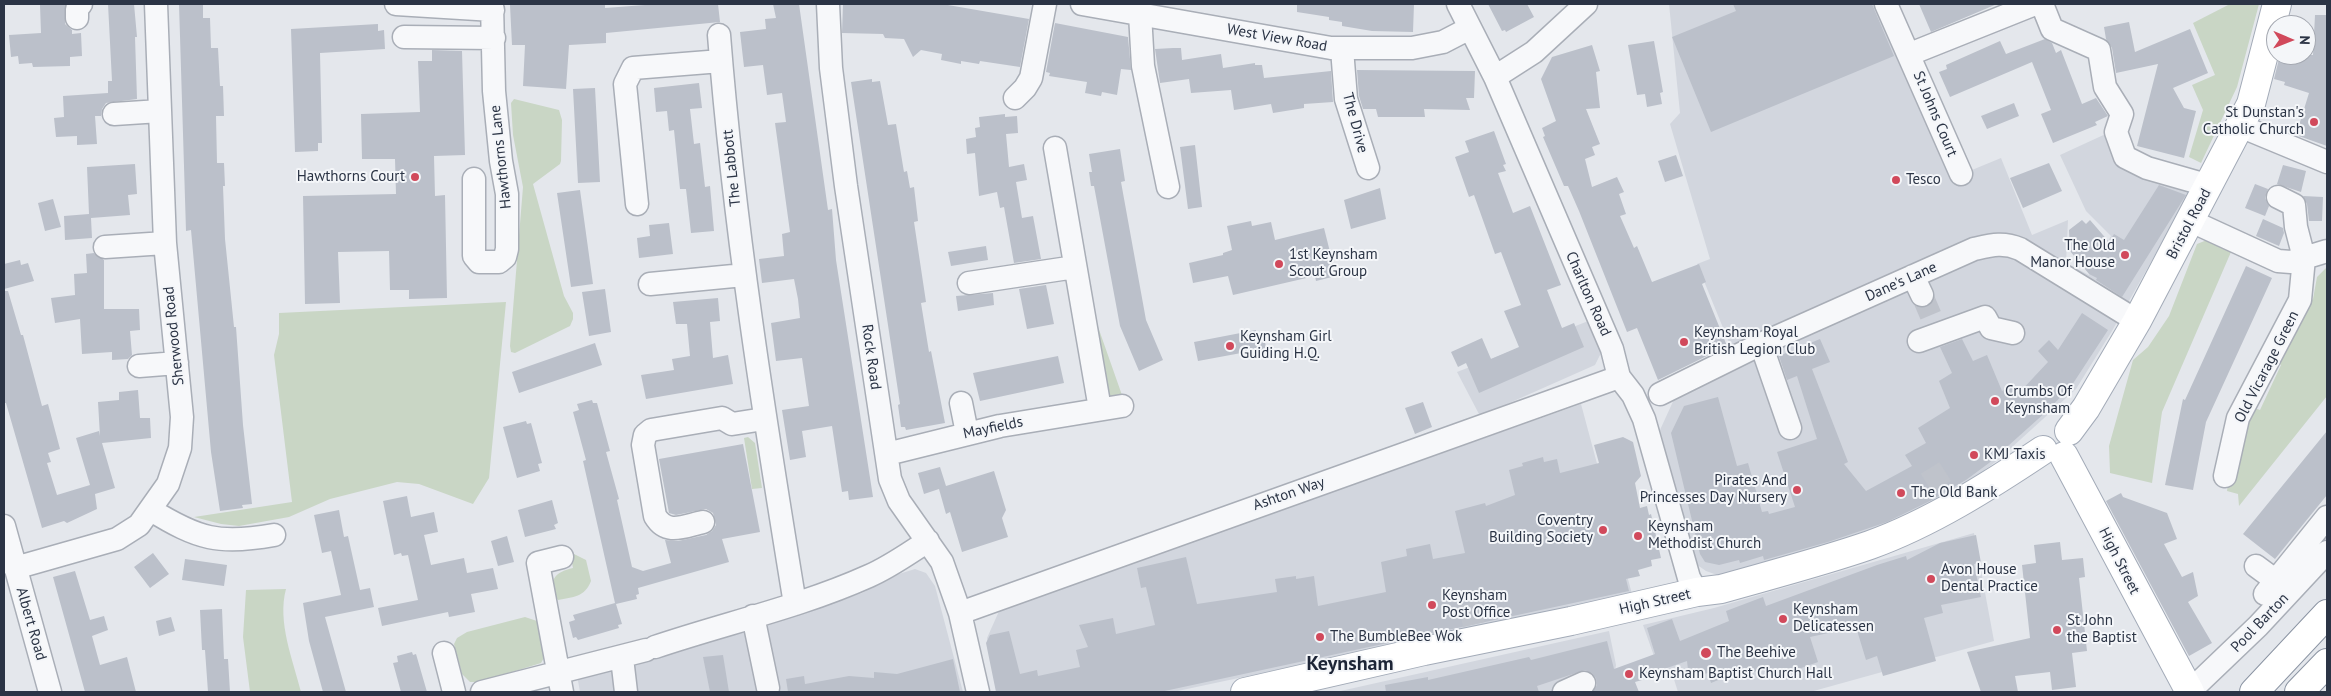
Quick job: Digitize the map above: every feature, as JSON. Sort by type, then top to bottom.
[{"type":"main road","name":"Bristol Road","points":[[2058,446],[2086,408],[2136,321],[2210,186],[2251,104],[2277,4]]},
{"type":"main road","name":"High Street","points":[[1248,691],[1476,632],[1653,603],[1697,592],[1721,589],[1871,544],[1919,524],[1948,499],[1996,481],[2058,446],[2190,692]]},
{"type":"main road","points":[[2254,692],[2327,614]]},
{"type":"main road","points":[[2299,692],[2327,663]]},
{"type":"street","name":"Sherwood Road","points":[[10,556],[117,539],[139,525],[151,510],[168,484],[180,448],[182,417],[165,243],[156,4]]},
{"type":"street","points":[[396,4],[492,7]]},
{"type":"street","name":"Rock Road","points":[[828,4],[831,68],[846,186],[890,479],[900,501],[942,562],[960,613],[978,692]]},
{"type":"street","points":[[1015,98],[1025,88],[1031,78],[1045,4]]},
{"type":"street","name":"West View Road","points":[[1082,4],[1342,49],[1412,48],[1443,42],[1470,28]]},
{"type":"street","name":"Charlton Road","points":[[1458,4],[1495,77],[1612,349],[1619,377],[1632,395],[1644,419],[1689,578],[1697,592]]},
{"type":"street","points":[[1495,77],[1534,52],[1586,4]]},
{"type":"street","name":"St Johns Court","points":[[1886,4],[1910,54],[1960,174]]},
{"type":"street","points":[[2031,5],[2052,29],[2098,50],[2105,87],[2122,114],[2116,132],[2125,157],[2147,168],[2210,186]]},
{"type":"street","name":"St Johns Court","points":[[1910,54],[2031,5]]},
{"type":"street","name":"Hawthorns Lane","points":[[474,179],[474,256],[479,262],[499,262],[505,257],[507,249],[508,194],[501,161],[494,90],[492,7]]},
{"type":"street","points":[[1140,14],[1143,66],[1168,188]]},
{"type":"street","name":"The Labbott","points":[[719,35],[744,275],[764,419],[795,604]]},
{"type":"street","points":[[404,37],[494,38]]},
{"type":"street","name":"The Drive","points":[[1342,49],[1346,99],[1368,168]]},
{"type":"street","points":[[637,204],[625,84],[633,68],[721,61]]},
{"type":"street","points":[[114,114],[160,111]]},
{"type":"street","points":[[2240,126],[2327,162]]},
{"type":"street","points":[[1055,148],[1100,409]]},
{"type":"street","name":"Old Vicarage Green","points":[[2225,476],[2238,418],[2300,300],[2304,258],[2296,227],[2294,205],[2278,197]]},
{"type":"street","points":[[2191,221],[2278,261],[2291,262],[2327,251]]},
{"type":"street","points":[[105,247],[165,243]]},
{"type":"street","name":"Dane's Lane","points":[[1632,395],[1660,394],[1761,344],[1918,286],[1974,249],[2006,243],[2020,249],[2136,321]]},
{"type":"street","points":[[969,283],[1075,267]]},
{"type":"street","points":[[650,284],[744,275]]},
{"type":"street","points":[[1930,332],[1985,317],[1992,328],[2013,333]]},
{"type":"street","points":[[1761,344],[1790,428]]},
{"type":"street","points":[[139,366],[177,362]]},
{"type":"street","name":"Ashton Way","points":[[960,613],[1619,377]]},
{"type":"street","points":[[1644,419],[1660,394]]},
{"type":"street","points":[[961,403],[967,433]]},
{"type":"street","name":"Mayfields","points":[[887,454],[967,433],[1122,406]]},
{"type":"street","points":[[703,522],[670,529],[664,528],[655,516],[643,445],[645,435],[651,430],[722,418],[732,424],[764,419]]},
{"type":"street","points":[[151,510],[183,530],[201,536],[246,540],[274,535]]},
{"type":"street","points":[[2256,566],[2270,587],[2327,517]]},
{"type":"street","name":"Albert Road","points":[[4,526],[10,556],[50,692]]},
{"type":"street","points":[[482,692],[560,683],[622,658],[795,604],[870,576],[928,541]]},
{"type":"street","name":"Pool Barton","points":[[2190,692],[2258,626],[2327,552]]},
{"type":"street","points":[[560,683],[538,563],[562,556]]},
{"type":"street","points":[[753,616],[768,688]]},
{"type":"street","points":[[444,653],[454,692]]},
{"type":"street","points":[[622,658],[626,692]]},
{"type":"shaded area","points":[[1669,4],[1879,4],[1955,177],[2001,158],[2032,235],[2068,220],[2066,263],[2089,275],[2111,236],[2086,211],[2060,155],[2110,132],[2121,163],[2190,193],[2112,331],[2076,389],[1999,459],[1967,484],[1942,499],[1835,550],[1720,576],[1706,571],[1693,562],[1660,430],[1676,395],[1737,362],[1697,264],[1710,259],[1670,124],[1680,113]]},
{"type":"shaded area","points":[[1591,320],[1600,343],[1601,353],[1595,365],[1480,416],[1457,372]]},
{"type":"shaded area","points":[[1581,404],[1632,594],[1173,692],[997,692],[987,638],[1000,609]]},
{"type":"shaded area","points":[[1974,533],[1994,641],[1810,692],[1678,692],[1671,670],[1660,673],[1643,625],[1714,608]]},
{"type":"shaded area","points":[[915,569],[926,573],[935,586],[963,692],[580,692],[577,675],[806,613],[862,593],[899,574]]},
{"type":"shaded area","points":[[1609,631],[1616,665],[1613,682],[1616,692],[1336,692]]},
{"type":"green space","points":[[2230,4],[2259,4],[2237,87],[2201,163],[2189,157],[2203,110],[2192,85],[2215,75],[2193,23]]},
{"type":"green space","points":[[514,99],[559,110],[562,120],[560,164],[533,184],[564,296],[573,313],[570,326],[515,353],[511,352],[510,346],[523,187],[513,135],[511,103]]},
{"type":"green space","points":[[2207,240],[2234,245],[2162,412],[2152,483],[2110,473],[2109,446],[2133,360],[2148,347],[2169,316],[2197,244]]},
{"type":"green space","points":[[2327,267],[2327,396],[2239,506],[2238,494],[2227,491],[2230,470],[2252,407],[2260,410],[2281,365],[2275,361],[2306,304],[2313,299],[2317,277]]},
{"type":"green space","points":[[506,302],[489,478],[473,504],[419,484],[397,482],[330,499],[289,517],[239,526],[221,524],[194,517],[292,502],[274,355],[279,334],[279,313]]},
{"type":"green space","points":[[1090,304],[1123,398],[1107,397]]},
{"type":"green space","points":[[748,437],[755,443],[762,488],[752,489],[744,438]]},
{"type":"green space","points":[[574,554],[586,560],[591,581],[582,593],[558,600],[553,588],[554,578],[561,572],[573,568],[571,558]]},
{"type":"green space","points":[[286,589],[283,615],[290,654],[301,692],[250,692],[243,637],[246,590]]},
{"type":"green space","points":[[525,617],[537,621],[545,656],[541,663],[480,682],[470,682],[462,674],[454,644],[457,638],[467,632]]},
{"type":"building","points":[[66,4],[65,24],[72,30],[72,34],[81,33],[82,56],[70,57],[70,66],[33,67],[32,63],[19,64],[18,56],[11,57],[9,35],[41,33],[40,5]]},
{"type":"building","points":[[108,4],[134,4],[137,37],[135,37],[137,99],[106,103],[102,109],[101,116],[95,116],[97,144],[77,145],[77,136],[56,137],[54,118],[64,117],[63,96],[108,93],[108,81],[112,81]]},
{"type":"building","points":[[179,4],[203,4],[203,18],[210,18],[211,48],[218,48],[220,86],[223,86],[224,116],[216,116],[217,163],[224,163],[225,239],[234,327],[236,327],[243,425],[252,504],[242,505],[243,508],[220,511],[211,452],[191,230],[186,231]]},
{"type":"building","points":[[605,4],[605,8],[658,4],[718,4],[720,22],[606,33],[606,43],[569,45],[566,89],[523,86],[525,45],[512,45],[510,5]]},
{"type":"building","points":[[773,4],[799,4],[828,210],[832,209],[836,260],[873,497],[849,500],[848,491],[842,492],[832,426],[802,431],[806,457],[790,460],[782,410],[809,406],[802,358],[776,361],[771,323],[800,318],[798,299],[794,279],[762,283],[759,259],[784,256],[782,234],[790,232],[775,123],[786,122],[782,93],[767,95],[763,65],[744,67],[740,32],[766,29],[765,19],[776,18]]},
{"type":"building","points":[[843,4],[942,4],[1029,19],[1020,67],[980,61],[979,64],[961,61],[961,64],[941,60],[942,54],[921,50],[913,57],[904,39],[885,38],[883,34],[842,33]]},
{"type":"building","points":[[1297,4],[1414,4],[1413,32],[1372,31],[1342,26],[1342,22],[1329,20],[1329,17],[1297,12]]},
{"type":"building","points":[[1488,4],[1527,4],[1534,17],[1506,32],[1505,30],[1502,31]]},
{"type":"building","points":[[1733,4],[1872,4],[1894,56],[1711,132],[1672,37],[1736,11]]},
{"type":"building","points":[[1919,4],[1997,4],[1931,32]]},
{"type":"building","points":[[2316,15],[2327,15],[2327,146],[2296,135],[2309,93],[2284,85],[2285,82],[2274,79],[2278,65],[2316,65]]},
{"type":"building","points":[[2129,22],[2135,52],[2190,29],[2208,73],[2173,88],[2184,108],[2196,111],[2184,158],[2137,146],[2158,64],[2116,73],[2112,48],[2106,39],[2104,27]]},
{"type":"building","points":[[1055,23],[1128,37],[1131,70],[1121,69],[1117,95],[1102,92],[1101,96],[1085,93],[1087,82],[1049,76],[1050,73],[1046,72]]},
{"type":"building","points":[[378,24],[378,31],[384,30],[385,49],[320,53],[322,143],[318,143],[318,151],[295,152],[291,29]]},
{"type":"building","points":[[2045,39],[2052,43],[2056,53],[2061,50],[2082,104],[2096,98],[2108,116],[2095,122],[2097,125],[2053,143],[2041,114],[2051,110],[2032,62],[1950,97],[1939,72],[1947,69],[1946,65],[2000,41],[2006,54]]},
{"type":"building","points":[[1654,41],[1663,92],[1660,93],[1662,104],[1647,107],[1645,94],[1637,95],[1628,45]]},
{"type":"building","points":[[1592,45],[1600,71],[1596,72],[1600,108],[1586,109],[1600,144],[1592,147],[1595,155],[1585,159],[1592,187],[1617,177],[1624,192],[1619,194],[1626,214],[1620,216],[1634,248],[1637,246],[1652,282],[1699,264],[1706,282],[1702,284],[1727,346],[1658,380],[1637,328],[1627,332],[1579,211],[1568,186],[1564,186],[1543,137],[1545,136],[1542,128],[1556,121],[1541,79],[1552,57]]},
{"type":"building","points":[[1181,48],[1182,60],[1221,54],[1223,68],[1255,63],[1255,65],[1262,65],[1264,78],[1331,71],[1333,102],[1304,104],[1304,108],[1273,113],[1271,104],[1234,110],[1231,90],[1191,93],[1189,79],[1160,83],[1155,49]]},
{"type":"building","name":"Hawthorns Court","points":[[432,50],[462,51],[465,155],[434,156],[435,196],[445,195],[447,298],[409,299],[409,290],[390,290],[389,251],[338,252],[340,303],[305,304],[303,196],[396,194],[395,159],[362,159],[361,114],[420,112],[418,61],[432,61]]},
{"type":"building","points":[[1357,70],[1475,71],[1474,98],[1466,98],[1470,110],[1424,109],[1425,117],[1378,117],[1376,109],[1363,109],[1359,96]]},
{"type":"building","points":[[872,79],[872,82],[880,81],[888,125],[896,124],[904,172],[907,171],[910,188],[914,187],[918,221],[914,222],[926,302],[921,303],[929,352],[931,351],[945,423],[906,430],[905,427],[901,427],[898,405],[900,404],[851,82]]},
{"type":"building","points":[[699,83],[702,108],[690,109],[694,144],[700,143],[705,187],[710,186],[714,231],[691,233],[686,189],[680,189],[674,130],[669,131],[667,111],[656,112],[654,88]]},
{"type":"building","points":[[595,88],[600,182],[578,183],[573,89]]},
{"type":"building","points":[[2014,103],[2019,116],[1987,129],[1981,116]]},
{"type":"building","points":[[1005,114],[1005,117],[1017,116],[1018,133],[1006,134],[1009,167],[1024,164],[1027,180],[1016,182],[1022,218],[1033,216],[1041,259],[1014,263],[1004,207],[1000,208],[997,192],[979,196],[975,153],[967,154],[966,139],[976,137],[975,128],[980,127],[979,117]]},
{"type":"building","points":[[1494,131],[1506,164],[1503,165],[1506,171],[1498,173],[1513,213],[1530,206],[1561,285],[1547,290],[1562,328],[1574,323],[1584,347],[1479,393],[1466,363],[1458,367],[1451,352],[1482,338],[1491,359],[1519,347],[1504,311],[1521,305],[1501,252],[1495,254],[1474,195],[1469,197],[1455,157],[1469,152],[1465,141]]},
{"type":"building","points":[[1195,145],[1202,207],[1188,209],[1180,147]]},
{"type":"building","points":[[1120,149],[1125,181],[1121,182],[1146,320],[1163,360],[1139,371],[1120,326],[1094,186],[1091,186],[1089,172],[1092,172],[1089,154]]},
{"type":"building","points":[[1676,155],[1683,176],[1665,182],[1658,161]]},
{"type":"building","points":[[2049,163],[2062,191],[2023,208],[2010,178]]},
{"type":"building","points":[[135,164],[137,194],[128,195],[130,215],[91,218],[92,238],[65,240],[64,216],[89,214],[87,167]]},
{"type":"building","points":[[2283,165],[2306,171],[2301,192],[2277,184]]},
{"type":"building","points":[[2255,184],[2268,189],[2265,198],[2269,206],[2265,216],[2245,208]]},
{"type":"building","points":[[2159,185],[2186,195],[2122,297],[2089,274],[2070,251],[2069,230],[2082,220],[2086,224],[2090,220],[2109,242],[2114,234],[2124,240]]},
{"type":"building","points":[[1380,188],[1386,219],[1351,229],[1344,200]]},
{"type":"building","points":[[580,190],[593,284],[571,287],[557,193]]},
{"type":"building","points":[[2303,196],[2323,197],[2322,221],[2309,221],[2307,204]]},
{"type":"building","points":[[53,199],[61,227],[45,231],[38,203]]},
{"type":"building","points":[[2263,219],[2283,228],[2284,233],[2279,246],[2256,236]]},
{"type":"building","name":"1st Keynsham Scout Group","points":[[1251,221],[1252,226],[1271,222],[1275,240],[1324,228],[1336,276],[1316,281],[1315,276],[1233,295],[1228,276],[1193,283],[1189,263],[1223,255],[1223,253],[1232,250],[1227,226]]},
{"type":"building","points":[[669,223],[673,254],[639,258],[637,238],[650,236],[649,225]]},
{"type":"building","points":[[986,246],[988,260],[951,266],[948,252]]},
{"type":"building","points":[[94,253],[104,260],[104,309],[139,309],[140,330],[130,331],[132,355],[128,359],[112,360],[112,352],[82,354],[80,319],[55,323],[51,298],[75,295],[74,274],[87,273],[86,254]]},
{"type":"building","points":[[20,260],[21,265],[28,263],[34,281],[4,289],[4,264]]},
{"type":"building","points":[[2246,266],[2272,278],[2206,422],[2193,490],[2165,485],[2183,399],[2185,400]]},
{"type":"building","points":[[1046,285],[1054,324],[1027,329],[1019,289]]},
{"type":"building","points":[[605,289],[611,332],[589,336],[582,292]]},
{"type":"building","points":[[4,291],[8,291],[21,335],[23,335],[42,406],[48,404],[60,449],[48,453],[51,462],[47,463],[57,495],[90,485],[76,438],[99,431],[100,436],[98,402],[119,400],[119,392],[138,390],[140,418],[150,418],[151,438],[102,443],[115,488],[95,494],[97,509],[67,523],[64,521],[42,528],[6,403],[4,403]]},
{"type":"building","points":[[993,293],[994,305],[958,311],[956,296]]},
{"type":"building","points":[[718,298],[720,321],[710,322],[713,358],[728,355],[733,384],[646,399],[641,375],[674,370],[672,359],[690,356],[687,324],[676,324],[673,302]]},
{"type":"building","points":[[2082,313],[2108,330],[2072,385],[2047,411],[1989,463],[1966,480],[1930,501],[1887,522],[1828,542],[1764,560],[1763,556],[1740,563],[1739,560],[1719,565],[1705,562],[1700,554],[1671,433],[1684,406],[1718,397],[1737,466],[1748,463],[1762,512],[1768,511],[1769,514],[1795,507],[1777,452],[1817,439],[1797,376],[1787,380],[1779,356],[1820,339],[1830,362],[1812,369],[1848,462],[1844,464],[1866,491],[1912,466],[1905,455],[1926,443],[1918,428],[1950,408],[1939,381],[1952,373],[1940,347],[1962,339],[1973,361],[1987,355],[2002,391],[2012,384],[2019,393],[2048,362],[2038,351],[2049,340],[2058,350]]},
{"type":"building","name":"Keynsham Girl Guiding H.Q.","points":[[1256,330],[1256,334],[1263,332],[1267,352],[1253,355],[1252,351],[1198,361],[1194,342]]},
{"type":"building","points":[[595,343],[602,365],[519,393],[512,372]]},
{"type":"building","points":[[1058,356],[1064,383],[980,401],[973,373]]},
{"type":"building","points":[[592,400],[593,403],[597,403],[610,451],[606,452],[619,499],[617,500],[632,567],[643,571],[671,563],[665,540],[678,541],[706,535],[716,525],[713,513],[706,509],[676,515],[669,513],[659,459],[743,444],[760,532],[722,539],[729,562],[638,588],[639,594],[636,595],[637,599],[616,604],[622,624],[618,625],[619,628],[578,640],[576,637],[573,638],[569,622],[575,620],[573,615],[615,603],[583,461],[586,460],[573,412],[579,410],[577,404]]},
{"type":"building","points":[[1423,402],[1432,427],[1415,434],[1405,408]]},
{"type":"building","points":[[526,421],[527,424],[531,423],[542,463],[538,464],[540,471],[517,478],[503,427]]},
{"type":"building","points":[[2327,431],[2327,495],[2275,559],[2243,534]]},
{"type":"building","points":[[1623,437],[1633,442],[1641,476],[1635,483],[1640,508],[1647,506],[1649,515],[1651,514],[1661,558],[1651,560],[1652,566],[1638,570],[1640,576],[1626,579],[1629,591],[1160,692],[996,692],[986,643],[990,635],[1009,631],[1020,674],[1037,670],[1038,676],[1080,667],[1076,650],[1088,647],[1079,625],[1113,618],[1116,634],[1155,625],[1146,587],[1141,588],[1137,568],[1186,557],[1197,604],[1277,592],[1275,579],[1296,576],[1296,579],[1314,576],[1318,606],[1386,592],[1381,562],[1407,556],[1406,549],[1430,544],[1433,559],[1465,553],[1455,511],[1485,503],[1486,506],[1515,495],[1509,470],[1523,466],[1522,463],[1543,457],[1544,462],[1557,459],[1560,473],[1599,463],[1594,445]]},
{"type":"building","points":[[940,467],[946,486],[994,471],[1006,510],[1002,518],[1008,537],[962,552],[950,512],[946,514],[939,489],[924,494],[918,473]]},
{"type":"building","points":[[2121,493],[2123,497],[2167,513],[2177,539],[2164,544],[2182,577],[2193,572],[2198,596],[2188,602],[2212,643],[2189,656],[2106,501]]},
{"type":"building","points":[[407,496],[411,517],[434,512],[438,532],[424,535],[431,565],[464,558],[467,573],[493,568],[498,589],[471,594],[475,612],[449,617],[448,612],[382,626],[378,608],[418,600],[408,555],[402,556],[401,553],[394,555],[383,501]]},
{"type":"building","points":[[552,500],[558,523],[554,525],[556,529],[525,537],[518,510]]},
{"type":"building","points":[[339,510],[344,537],[348,536],[360,590],[370,588],[374,607],[325,617],[346,692],[323,692],[309,641],[303,603],[341,595],[331,551],[322,553],[314,515]]},
{"type":"building","points":[[1976,535],[1981,563],[1974,564],[1981,597],[1941,605],[1943,613],[1924,618],[1936,661],[1883,676],[1877,656],[1866,660],[1856,627],[1810,637],[1818,662],[1768,680],[1763,668],[1752,673],[1750,667],[1711,683],[1708,673],[1689,678],[1687,661],[1641,677],[1642,680],[1635,682],[1639,692],[1593,692],[1597,685],[1596,678],[1592,673],[1585,670],[1537,686],[1539,692],[1386,692],[1385,685],[1428,677],[1428,680],[1529,657],[1531,660],[1607,641],[1614,669],[1655,654],[1647,628],[1672,619],[1680,641],[1729,621],[1726,611],[1763,597],[1766,606],[1877,565],[1906,556],[1907,560],[1940,543]]},
{"type":"building","points":[[507,536],[514,562],[498,566],[491,541]]},
{"type":"building","name":"St John the Baptist","points":[[2060,542],[2062,560],[2083,558],[2085,577],[2079,578],[2087,651],[2072,653],[2076,687],[2052,690],[2050,672],[2015,676],[2018,692],[1981,692],[1967,652],[2030,638],[2022,565],[2036,563],[2034,545]]},
{"type":"building","points":[[153,553],[169,574],[150,588],[134,567]]},
{"type":"building","points":[[185,559],[227,565],[224,586],[182,580]]},
{"type":"building","points":[[75,571],[90,620],[104,616],[108,630],[92,636],[100,665],[127,657],[136,692],[85,692],[53,577]]},
{"type":"building","points":[[222,609],[224,659],[228,659],[230,692],[208,692],[205,650],[202,650],[200,610]]},
{"type":"building","points":[[171,617],[175,631],[159,636],[156,621]]},
{"type":"building","points":[[412,652],[413,655],[416,654],[427,692],[401,692],[393,663],[398,662],[397,656]]},
{"type":"building","points":[[723,655],[729,692],[710,692],[703,657]]},
{"type":"building","points":[[953,659],[960,692],[788,692],[786,679],[804,676],[805,684],[849,676],[874,678],[874,672],[897,674]]},
{"type":"tunnel","points":[[1922,295],[1934,323]]},
{"type":"tunnel","points":[[1930,468],[1945,492]]},
{"type":"tunnel","points":[[1469,603],[1474,625]]},
{"type":"place","name":"St Dunstan's Catholic Church","points":[[2314,122]]},
{"type":"place","name":"Hawthorns Court","points":[[415,177]]},
{"type":"place","name":"Tesco","points":[[1896,180]]},
{"type":"place","name":"The Old Manor House","points":[[2125,255]]},
{"type":"place","name":"1st Keynsham Scout Group","points":[[1279,264]]},
{"type":"place","name":"Keynsham Royal British Legion Club","points":[[1684,342]]},
{"type":"place","name":"Keynsham Girl Guiding H.Q.","points":[[1230,346]]},
{"type":"place","name":"Crumbs Of Keynsham","points":[[1995,401]]},
{"type":"place","name":"KMJ Taxis","points":[[1974,455]]},
{"type":"place","name":"Pirates And Princesses Day Nursery","points":[[1797,490]]},
{"type":"place","name":"The Old Bank","points":[[1901,493]]},
{"type":"place","name":"Coventry Building Society","points":[[1603,530]]},
{"type":"place","name":"Keynsham Methodist Church","points":[[1638,536]]},
{"type":"place","name":"Avon House Dental Practice","points":[[1931,579]]},
{"type":"place","name":"Keynsham Post Office","points":[[1432,605]]},
{"type":"place","name":"Keynsham Delicatessen","points":[[1783,619]]},
{"type":"place","name":"St John the Baptist","points":[[2057,630]]},
{"type":"place","name":"The BumbleBee Wok","points":[[1320,637]]},
{"type":"place","name":"The Beehive","points":[[1706,653]]},
{"type":"place","name":"Keynsham Baptist Church Hall","points":[[1629,674]]},
{"type":"district","name":"Keynsham","points":[[1350,664]]}]
